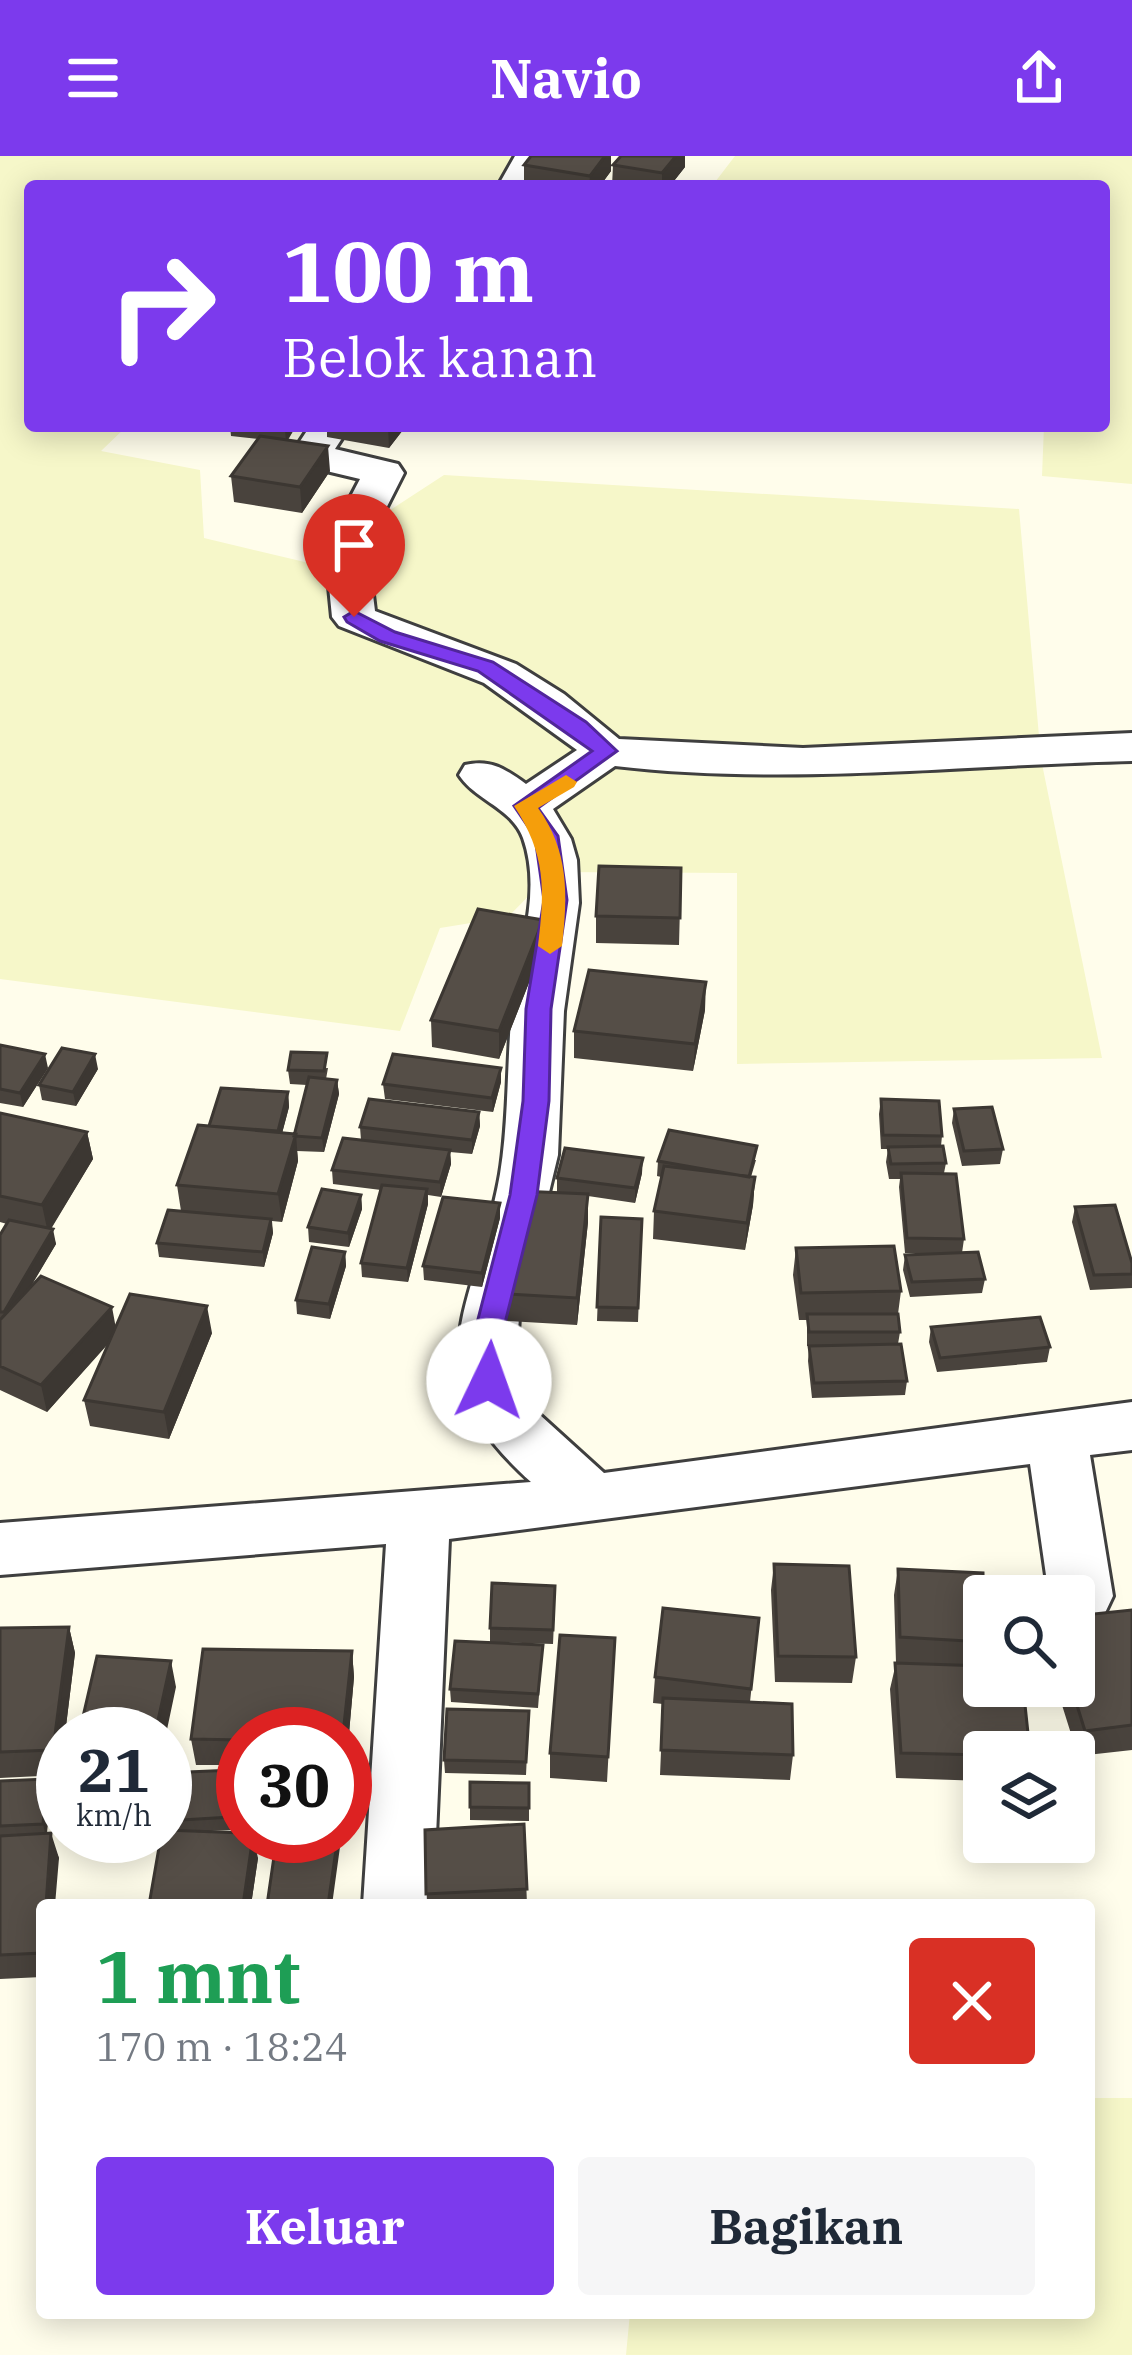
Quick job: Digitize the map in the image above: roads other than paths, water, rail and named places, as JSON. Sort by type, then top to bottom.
[{"type":"street","points":[[326,432],[311,455],[384,473],[346,546],[354,617],[388,637],[486,667],[579,727],[606,751],[675,762],[783,764],[1132,747]]},
{"type":"street","points":[[525,806],[606,751]]},
{"type":"street","points":[[482,776],[525,806],[546,836],[556,900],[538,1009],[536,1101],[524,1195],[490,1327],[489,1381],[538,1453],[591,1498]]},
{"type":"street","points":[[0,1549],[591,1498],[1132,1426]]},
{"type":"street","points":[[1057,1437],[1078,1575]]},
{"type":"street","points":[[398,1899],[419,1516]]}]
